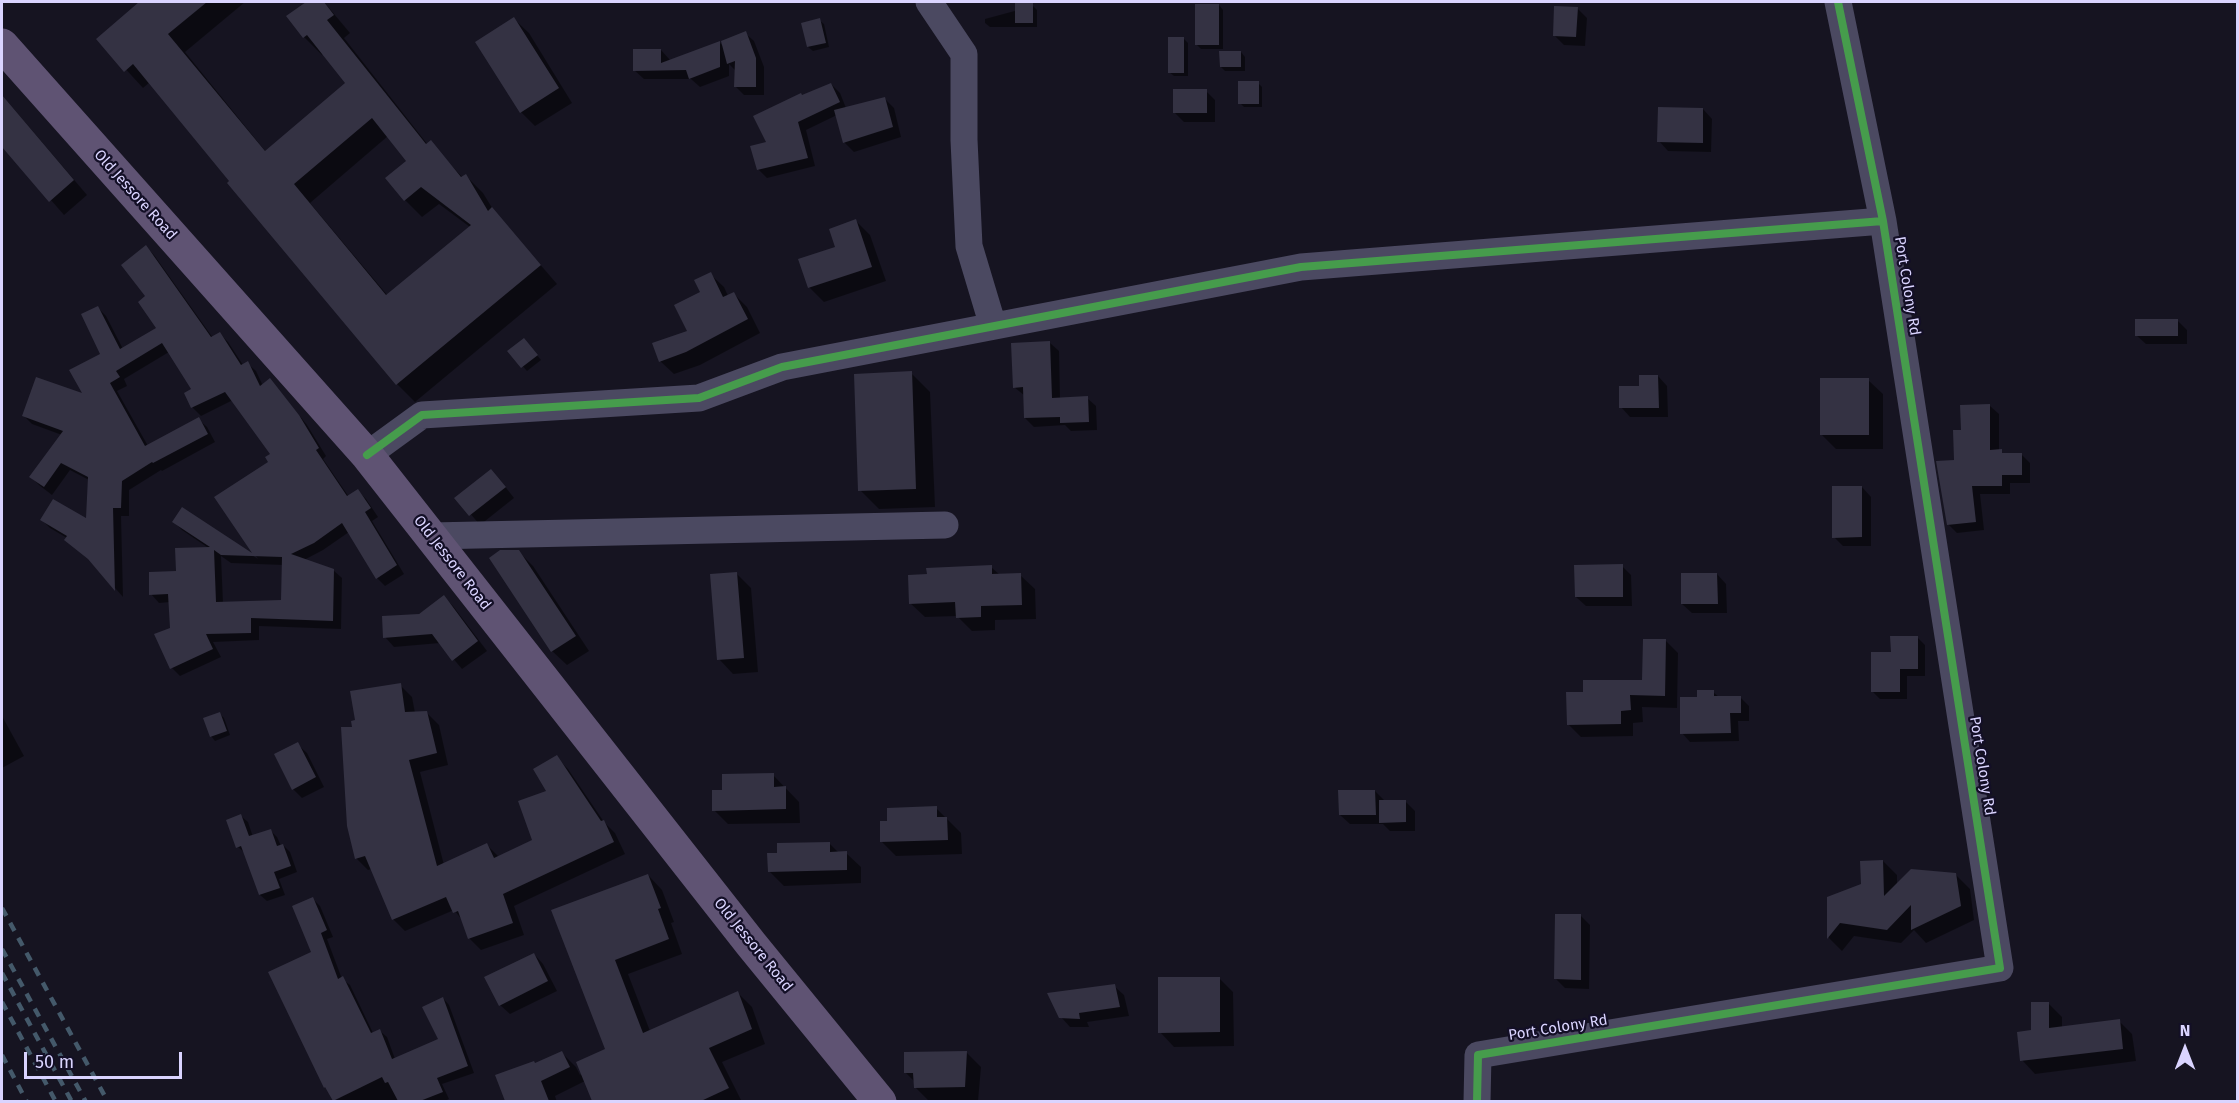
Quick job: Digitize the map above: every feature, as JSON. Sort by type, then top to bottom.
[{"type":"main road","name":"Old Jessore Road","points":[[2,45],[367,455],[744,935],[880,1101]]},
{"type":"street","points":[[929,2],[964,54],[964,140],[969,246],[993,326]]},
{"type":"street","name":"Port Colony Rd","points":[[1477,1101],[1478,1055],[2000,968],[1883,221],[1838,2]]},
{"type":"street","points":[[367,455],[422,415],[699,398],[782,367],[1301,267],[1883,221]]},
{"type":"street","points":[[431,536],[945,525]]},
{"type":"building","points":[[139,2],[207,2],[168,34],[265,151],[345,83],[307,35],[303,38],[286,16],[306,2],[324,2],[334,15],[327,20],[426,144],[431,140],[461,177],[466,174],[488,211],[492,207],[541,265],[396,385],[227,183],[229,181],[133,64],[124,72],[96,39]],"holes":[[[372,118],[406,161],[385,178],[404,201],[421,187],[471,225],[386,295],[294,184]]]},
{"type":"building","points":[[1015,2],[1033,2],[1033,23],[1015,23]]},
{"type":"building","points":[[1195,4],[1219,4],[1219,45],[1195,45]]},
{"type":"building","points":[[1554,6],[1578,7],[1576,37],[1553,36]]},
{"type":"building","points":[[514,17],[559,88],[520,113],[475,42]]},
{"type":"building","points":[[820,18],[826,43],[807,47],[801,23]]},
{"type":"building","points":[[746,31],[756,58],[756,87],[734,87],[735,61],[727,64],[721,41]]},
{"type":"building","points":[[1168,37],[1184,37],[1184,73],[1168,73]]},
{"type":"building","points":[[720,41],[720,67],[689,79],[686,70],[633,71],[633,49],[661,49],[661,63]]},
{"type":"building","points":[[1219,51],[1241,51],[1241,67],[1220,67]]},
{"type":"building","points":[[1238,81],[1259,81],[1259,104],[1238,104]]},
{"type":"building","points":[[831,83],[840,102],[798,122],[808,158],[757,170],[750,146],[766,142],[753,116],[801,93],[802,95]]},
{"type":"building","points":[[1173,89],[1207,89],[1207,113],[1173,113]]},
{"type":"building","points":[[2,95],[74,180],[49,202],[2,147]]},
{"type":"building","points":[[885,97],[893,127],[843,143],[834,110]]},
{"type":"building","points":[[1658,107],[1703,108],[1703,143],[1657,142]]},
{"type":"building","points":[[856,219],[872,267],[808,288],[798,259],[835,247],[829,229]]},
{"type":"building","points":[[146,245],[211,337],[220,332],[241,365],[248,361],[260,386],[270,378],[299,415],[319,448],[316,450],[347,496],[358,489],[371,508],[365,512],[397,565],[376,579],[342,523],[314,543],[291,554],[334,569],[333,621],[251,618],[251,633],[206,634],[213,649],[170,669],[154,634],[170,628],[168,594],[149,595],[149,572],[176,571],[175,548],[210,547],[172,522],[182,507],[252,553],[214,497],[268,462],[265,457],[270,454],[225,392],[191,408],[184,393],[191,389],[162,343],[116,371],[120,377],[110,383],[145,446],[199,417],[208,434],[152,462],[122,481],[121,508],[113,508],[115,591],[88,559],[64,540],[67,536],[40,520],[53,499],[86,518],[88,477],[61,463],[44,487],[29,477],[63,431],[22,416],[36,377],[82,393],[69,370],[100,354],[81,314],[98,306],[120,349],[156,328],[138,302],[145,296],[121,265]],"holes":[[[214,550],[221,555],[282,557],[281,600],[216,602]]]},
{"type":"building","points":[[711,272],[723,297],[734,292],[748,319],[686,352],[659,362],[652,343],[687,331],[674,305],[700,292],[694,280]]},
{"type":"building","points":[[2135,319],[2178,319],[2178,336],[2135,336]]},
{"type":"building","points":[[524,338],[538,355],[521,368],[507,351]]},
{"type":"building","points":[[1050,341],[1052,398],[1088,396],[1089,422],[1060,423],[1060,417],[1024,418],[1023,387],[1013,388],[1011,343]]},
{"type":"building","points":[[912,371],[916,489],[858,491],[854,374]]},
{"type":"building","points":[[1639,375],[1658,375],[1659,408],[1619,408],[1619,386],[1639,386]]},
{"type":"building","points":[[1820,378],[1869,378],[1869,435],[1820,435]]},
{"type":"building","points":[[1990,404],[1990,450],[2002,449],[2002,453],[2022,453],[2022,475],[2002,475],[2002,486],[1972,486],[1976,522],[1947,525],[1936,461],[1954,460],[1953,430],[1961,430],[1960,405]]},
{"type":"building","points":[[491,469],[506,487],[469,516],[454,498]]},
{"type":"building","points":[[1832,486],[1862,486],[1862,537],[1832,538]]},
{"type":"building","points":[[500,550],[519,550],[576,636],[551,652],[489,558]]},
{"type":"building","points":[[1623,564],[1623,597],[1575,597],[1574,565]]},
{"type":"building","points":[[992,565],[992,574],[1021,573],[1022,605],[981,606],[981,617],[956,618],[955,602],[909,604],[908,575],[927,574],[926,568]]},
{"type":"building","points":[[737,572],[744,658],[717,660],[710,574]]},
{"type":"building","points":[[1681,573],[1717,573],[1718,604],[1681,604]]},
{"type":"building","points":[[444,595],[478,641],[452,661],[432,634],[383,638],[382,616],[419,614]]},
{"type":"building","points":[[1890,636],[1918,636],[1918,669],[1900,669],[1900,692],[1871,692],[1871,652],[1891,652]]},
{"type":"building","points":[[1643,639],[1666,639],[1665,696],[1630,695],[1631,710],[1621,711],[1621,724],[1567,725],[1566,692],[1583,692],[1583,680],[1642,680]]},
{"type":"building","points":[[401,683],[405,712],[427,711],[437,753],[409,760],[437,866],[487,843],[494,858],[532,840],[518,801],[546,791],[533,769],[557,755],[601,821],[604,820],[614,842],[503,894],[513,923],[468,939],[458,911],[453,913],[446,897],[392,920],[365,856],[355,859],[347,826],[341,727],[352,727],[351,721],[355,720],[350,691]]},
{"type":"building","points":[[1697,690],[1714,690],[1714,696],[1741,696],[1741,713],[1730,713],[1731,733],[1680,734],[1680,697],[1697,697]]},
{"type":"building","points":[[220,712],[227,731],[210,737],[203,718]]},
{"type":"building","points":[[298,742],[316,777],[292,790],[274,754]]},
{"type":"building","points":[[774,773],[774,787],[786,786],[786,809],[712,811],[712,790],[722,790],[722,774]]},
{"type":"building","points":[[1338,790],[1375,790],[1376,815],[1339,815]]},
{"type":"building","points":[[1379,800],[1406,800],[1406,822],[1379,823]]},
{"type":"building","points":[[937,806],[937,817],[947,817],[948,840],[880,842],[880,821],[887,821],[887,808]]},
{"type":"building","points":[[241,814],[249,836],[271,829],[277,846],[283,844],[291,866],[274,872],[280,888],[259,895],[241,846],[236,848],[226,820]]},
{"type":"building","points":[[830,842],[830,852],[847,851],[847,870],[768,872],[767,853],[777,853],[777,843]]},
{"type":"building","points":[[1883,860],[1884,896],[1911,869],[1956,873],[1961,906],[1911,930],[1911,905],[1887,930],[1840,923],[1827,939],[1827,897],[1861,884],[1860,861]]},
{"type":"building","points":[[648,874],[661,908],[658,909],[669,939],[615,960],[643,1033],[738,991],[752,1029],[709,1048],[729,1088],[701,1101],[592,1101],[576,1062],[605,1049],[551,910]]},
{"type":"building","points":[[313,897],[327,930],[321,933],[338,979],[343,976],[371,1033],[380,1029],[392,1059],[438,1039],[422,1007],[443,997],[468,1066],[437,1078],[443,1092],[420,1101],[398,1101],[388,1082],[385,1083],[382,1077],[333,1101],[324,1088],[268,972],[311,952],[292,906]]},
{"type":"building","points":[[1555,914],[1581,914],[1581,980],[1554,979]]},
{"type":"building","points":[[534,953],[548,981],[499,1006],[484,977]]},
{"type":"building","points":[[1158,977],[1220,977],[1220,1032],[1158,1033]]},
{"type":"building","points":[[1115,984],[1120,1007],[1079,1013],[1080,1019],[1059,1018],[1047,993]]},
{"type":"building","points":[[2031,1002],[2049,1002],[2049,1028],[2120,1019],[2123,1049],[2020,1061],[2017,1032],[2031,1030]]},
{"type":"building","points":[[562,1051],[570,1067],[541,1081],[549,1101],[505,1101],[495,1075],[534,1061],[535,1063]]},
{"type":"building","points":[[967,1051],[965,1087],[914,1088],[913,1073],[904,1073],[904,1052]]},
{"type":"railway","points":[[2,908],[108,1102]]},
{"type":"railway","points":[[2,949],[86,1102]]},
{"type":"railway","points":[[2,973],[72,1102]]},
{"type":"railway","points":[[2,1002],[56,1102]]},
{"type":"railway","points":[[2,1055],[27,1102]]},
{"type":"cycle path","points":[[1477,1102],[1478,1055],[2000,968],[1883,221],[1838,2]]},
{"type":"cycle path","points":[[367,455],[422,415],[699,398],[782,367],[1301,267],[1883,221]]}]
